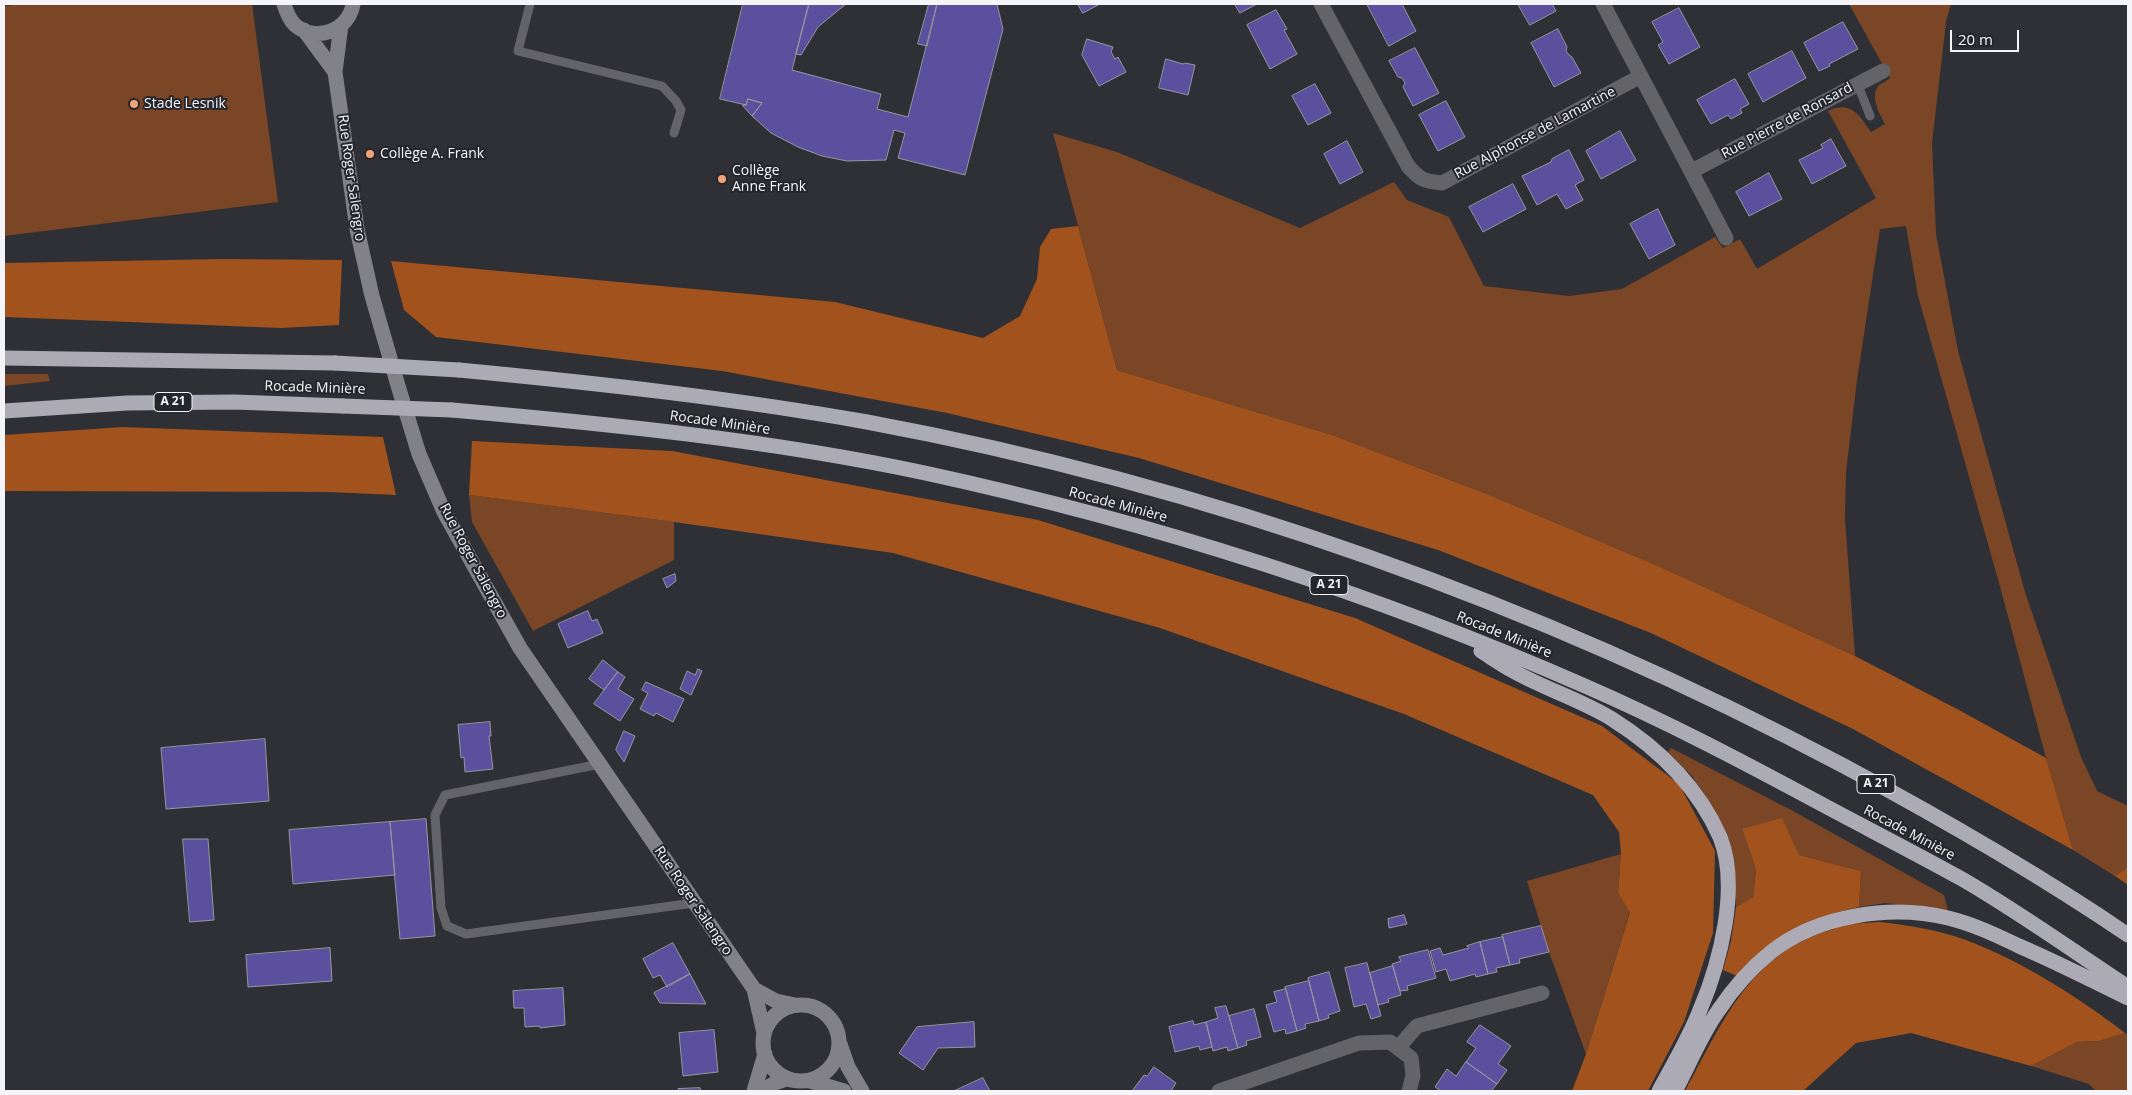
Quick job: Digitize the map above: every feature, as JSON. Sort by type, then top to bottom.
[{"type":"highway","name":"Rocade Minière","points":[[4,358],[335,363],[459,370],[703,396],[870,423],[958,441],[1092,473],[1304,535],[1471,595],[1545,624],[1758,722],[1964,832],[2087,908],[2128,936]]},
{"type":"highway","name":"Rocade Minière","points":[[4,411],[127,403],[235,402],[452,410],[598,423],[796,450],[924,473],[1092,514],[1228,552],[1330,586],[1446,629],[1586,686],[1705,742],[1964,881],[2128,987]]},
{"type":"highway","points":[[1446,629],[1513,671],[1612,719],[1657,752],[1687,782],[1720,838],[1726,869],[1728,894],[1720,951],[1711,983],[1699,1013],[1659,1091]]},
{"type":"highway","points":[[1675,1091],[1717,1012],[1740,982],[1772,951],[1807,931],[1842,918],[1874,912],[1913,913],[1948,918],[1984,930],[2128,998]]},
{"type":"street","name":"Rue Roger Salengro","points":[[284,4],[287,15],[294,24],[304,30],[335,72]]},
{"type":"street","name":"Rue Alphonse de Lamartine","points":[[1322,4],[1408,166],[1418,178],[1429,182],[1442,183],[1641,76]]},
{"type":"street","points":[[1603,4],[1726,238]]},
{"type":"street","points":[[304,30],[316,34],[329,32],[341,25],[354,6]]},
{"type":"street","name":"Rue Roger Salengro","points":[[341,25],[335,72],[357,228],[372,296],[419,454],[444,512],[520,648],[754,989],[764,1033]]},
{"type":"street","name":"Rue Pierre de Ronsard","points":[[1692,171],[1883,71]]},
{"type":"street","name":"Rue Roger Salengro","points":[[754,989],[776,1001],[794,1005]]},
{"type":"street","points":[[1398,1048],[1417,1026],[1542,993]]},
{"type":"street","points":[[754,1091],[765,1054],[764,1033],[770,1020],[781,1010],[794,1005],[808,1005],[821,1010],[831,1019],[838,1030],[840,1044],[848,1067],[862,1091]]},
{"type":"street","points":[[1220,1091],[1248,1087],[1360,1043],[1390,1042],[1411,1058],[1413,1076],[1409,1091]]},
{"type":"street","points":[[765,1054],[770,1065],[777,1073],[787,1079],[798,1081],[810,1080],[822,1076],[831,1068],[838,1057],[840,1044]]},
{"type":"street","points":[[762,1091],[775,1083],[787,1079]]},
{"type":"street","points":[[810,1080],[844,1091]]},
{"type":"lane","points":[[530,4],[518,51],[662,86],[676,101],[681,110],[674,133]]},
{"type":"lane","points":[[1858,84],[1870,116]]},
{"type":"lane","points":[[600,764],[445,795],[435,815],[441,908],[447,926],[466,934],[694,903]]},
{"type":"shaded area","name":"Stade Lesnik","points":[[23,4],[252,4],[278,202],[4,236],[4,6]]},
{"type":"shaded area","points":[[1849,4],[1951,4],[1946,22],[1932,143],[1936,234],[1958,351],[2025,592],[2081,757],[2097,791],[2128,806],[2128,867],[2115,876],[2073,850],[1918,296],[1906,226],[1880,229],[1857,380],[1846,472],[1845,519],[1855,656],[1656,565],[1487,494],[1332,435],[1117,370],[1053,133],[1117,152],[1300,228],[1394,182],[1407,200],[1449,217],[1484,286],[1569,296],[1622,289],[1715,237],[1723,248],[1740,239],[1757,269],[1876,198],[1828,111],[1843,107],[1849,108],[1858,115],[1871,132],[1885,124],[1876,105],[1875,94],[1879,85],[1890,78]]},
{"type":"shaded area","points":[[1078,226],[1117,370],[1332,435],[1487,494],[1656,565],[1855,656],[2046,758],[2073,850],[1853,729],[1651,633],[1438,550],[1139,458],[947,413],[722,371],[436,337],[404,310],[391,261],[835,302],[983,338],[1020,316],[1037,279],[1040,247],[1051,229]]},
{"type":"shaded area","points":[[222,259],[342,260],[339,325],[280,328],[4,317],[4,263]]},
{"type":"shaded area","points":[[4,374],[48,374],[50,381],[4,386]]},
{"type":"shaded area","points":[[123,427],[383,437],[396,495],[327,492],[4,491],[4,435]]},
{"type":"shaded area","points":[[472,441],[672,451],[1038,520],[1355,618],[1602,726],[1679,784],[1715,851],[1713,933],[1684,1022],[1648,1091],[1572,1091],[1586,1054],[1630,912],[1618,893],[1621,854],[1619,832],[1593,795],[1404,714],[1160,628],[893,553],[469,495]]},
{"type":"shaded area","points":[[469,495],[674,522],[674,560],[533,631],[472,522]]},
{"type":"shaded area","points":[[1671,748],[1793,811],[1944,895],[1948,911],[1886,903],[1859,907],[1861,871],[1799,855],[1742,829],[1756,870],[1753,897],[1736,907],[1732,861],[1710,803],[1692,776],[1668,752]]},
{"type":"shaded area","points":[[1782,818],[1799,855],[1861,871],[1859,907],[1838,912],[1802,926],[1737,976],[1723,970],[1731,941],[1736,907],[1753,897],[1756,870],[1742,829]]},
{"type":"shaded area","points":[[1621,854],[1618,893],[1630,911],[1586,1054],[1549,952],[1527,881]]},
{"type":"shaded area","points":[[2128,867],[2128,885],[2115,876]]},
{"type":"shaded area","points":[[1879,922],[1912,926],[1956,936],[1987,949],[2049,981],[2125,1033],[2099,1041],[2077,1042],[2031,1066],[1911,1033],[1856,1043],[1803,1091],[1685,1091],[1724,1019],[1756,976],[1775,958],[1798,943],[1824,932],[1849,924]]},
{"type":"shaded area","points":[[2125,1033],[2128,1035],[2128,1091],[2096,1091],[2089,1084],[2031,1066],[2077,1042],[2099,1041]]},
{"type":"building","points":[[743,4],[809,4],[792,70],[881,94],[877,109],[908,117],[937,4],[997,4],[1003,29],[965,175],[898,158],[905,133],[894,130],[886,160],[847,161],[822,156],[798,147],[771,133],[752,116],[762,103],[748,99],[746,105],[720,99]]},
{"type":"building","points":[[809,4],[846,4],[818,27],[801,55],[796,54]]},
{"type":"building","points":[[929,4],[937,4],[927,46],[918,44]]},
{"type":"building","points":[[1078,4],[1100,4],[1083,13]]},
{"type":"building","points":[[1235,4],[1257,4],[1240,13]]},
{"type":"building","points":[[1367,4],[1402,4],[1416,31],[1389,46]]},
{"type":"building","points":[[1518,4],[1552,4],[1556,11],[1530,25]]},
{"type":"building","points":[[1679,8],[1700,47],[1669,64],[1658,45],[1663,42],[1652,22]]},
{"type":"building","points":[[1276,10],[1287,29],[1284,30],[1297,54],[1270,69],[1247,25]]},
{"type":"building","points":[[1843,22],[1858,49],[1819,71],[1804,43]]},
{"type":"building","points":[[1558,29],[1567,47],[1566,51],[1572,57],[1581,73],[1554,87],[1531,43]]},
{"type":"building","points":[[1087,39],[1113,47],[1111,52],[1115,59],[1118,57],[1126,72],[1099,86],[1082,55]]},
{"type":"building","points":[[1415,48],[1439,93],[1413,106],[1403,87],[1405,83],[1402,78],[1398,77],[1389,61]]},
{"type":"building","points":[[1792,51],[1806,78],[1763,102],[1748,74]]},
{"type":"building","points":[[1166,59],[1195,65],[1188,95],[1159,88]]},
{"type":"building","points":[[1735,79],[1749,104],[1740,109],[1742,113],[1731,119],[1728,115],[1711,124],[1697,100]]},
{"type":"building","points":[[1315,84],[1331,113],[1308,125],[1292,96]]},
{"type":"building","points":[[748,99],[762,103],[752,116],[742,105],[746,105]]},
{"type":"building","points":[[1446,101],[1465,137],[1438,151],[1419,115]]},
{"type":"building","points":[[1620,131],[1636,160],[1601,179],[1586,151]]},
{"type":"building","points":[[1831,139],[1846,166],[1812,184],[1799,160],[1823,148],[1821,145]]},
{"type":"building","points":[[1347,141],[1363,172],[1340,184],[1324,154]]},
{"type":"building","points":[[1569,150],[1584,180],[1575,185],[1583,200],[1566,209],[1557,194],[1537,205],[1522,176],[1551,162],[1552,159]]},
{"type":"building","points":[[1769,173],[1782,199],[1749,216],[1736,192]]},
{"type":"building","points":[[1513,184],[1526,209],[1483,232],[1469,207]]},
{"type":"building","points":[[1658,209],[1675,245],[1649,259],[1630,224]]},
{"type":"building","points":[[675,574],[676,581],[667,588],[663,579]]},
{"type":"building","points":[[588,611],[592,621],[597,619],[603,633],[568,648],[558,624]]},
{"type":"building","points":[[603,660],[618,672],[604,690],[589,679]]},
{"type":"building","points":[[698,669],[702,671],[691,695],[680,689],[687,671],[695,675]]},
{"type":"building","points":[[618,672],[625,677],[618,689],[634,699],[620,721],[594,704]]},
{"type":"building","points":[[646,682],[684,699],[673,722],[656,713],[654,716],[640,709],[648,693],[642,690]]},
{"type":"building","points":[[490,722],[491,736],[489,736],[493,769],[465,772],[464,757],[461,758],[458,725]]},
{"type":"building","points":[[624,731],[635,736],[624,762],[616,750]]},
{"type":"building","points":[[265,739],[269,801],[166,809],[161,748]]},
{"type":"building","points":[[426,819],[435,936],[400,939],[390,822]]},
{"type":"building","points":[[390,822],[395,875],[293,884],[289,830]]},
{"type":"building","points":[[183,839],[208,839],[214,920],[190,922]]},
{"type":"building","points":[[1404,915],[1407,924],[1389,928],[1388,919]]},
{"type":"building","points":[[1541,926],[1549,952],[1519,959],[1520,963],[1510,965],[1502,935]]},
{"type":"building","points":[[1503,937],[1510,965],[1496,968],[1497,972],[1488,974],[1480,942]]},
{"type":"building","points":[[1480,942],[1488,974],[1476,977],[1475,974],[1450,981],[1446,969],[1436,972],[1430,951],[1440,948],[1443,955],[1469,948],[1467,946]]},
{"type":"building","points":[[673,943],[690,974],[667,987],[660,975],[653,978],[643,959]]},
{"type":"building","points":[[330,948],[332,981],[248,987],[246,955]]},
{"type":"building","points":[[1428,950],[1436,978],[1407,986],[1408,990],[1400,991],[1392,964],[1401,961],[1399,957]]},
{"type":"building","points":[[1367,963],[1381,1016],[1371,1019],[1366,1004],[1354,1007],[1345,968]]},
{"type":"building","points":[[1393,966],[1401,995],[1388,999],[1389,1002],[1378,1005],[1370,973]]},
{"type":"building","points":[[1329,972],[1340,1011],[1328,1015],[1329,1018],[1319,1021],[1308,978]]},
{"type":"building","points":[[690,974],[706,1004],[660,1003],[654,993]]},
{"type":"building","points":[[1309,981],[1319,1021],[1305,1024],[1306,1028],[1297,1031],[1285,987]]},
{"type":"building","points":[[563,988],[565,1025],[540,1028],[540,1026],[525,1027],[524,1008],[514,1008],[513,991]]},
{"type":"building","points":[[1286,989],[1297,1031],[1286,1034],[1285,1029],[1274,1032],[1266,1005],[1277,1002],[1274,992]]},
{"type":"building","points":[[1226,1006],[1238,1048],[1228,1051],[1227,1047],[1213,1051],[1206,1022],[1218,1018],[1215,1008]]},
{"type":"building","points":[[1254,1009],[1261,1037],[1246,1041],[1247,1045],[1238,1048],[1229,1016]]},
{"type":"building","points":[[1193,1021],[1194,1025],[1206,1022],[1212,1047],[1200,1050],[1199,1046],[1175,1052],[1169,1027]]},
{"type":"building","points":[[974,1022],[975,1047],[938,1048],[923,1070],[899,1053],[917,1027]]},
{"type":"building","points":[[1480,1025],[1511,1046],[1498,1064],[1507,1070],[1497,1084],[1466,1062],[1476,1048],[1467,1042]]},
{"type":"building","points":[[714,1030],[718,1072],[683,1076],[679,1033]]},
{"type":"building","points":[[1466,1062],[1497,1084],[1491,1091],[1441,1091],[1435,1087],[1447,1069],[1456,1076]]},
{"type":"building","points":[[1154,1067],[1176,1083],[1171,1091],[1132,1091],[1144,1075],[1147,1076]]},
{"type":"building","points":[[983,1078],[990,1091],[954,1091]]},
{"type":"building","points":[[700,1088],[701,1091],[678,1091],[678,1089]]},
{"type":"place","name":"Stade Lesnik","points":[[134,104]]},
{"type":"place","name":"Collège A. Frank","points":[[370,154]]},
{"type":"place","name":"Collège Anne Frank","points":[[722,179]]}]
